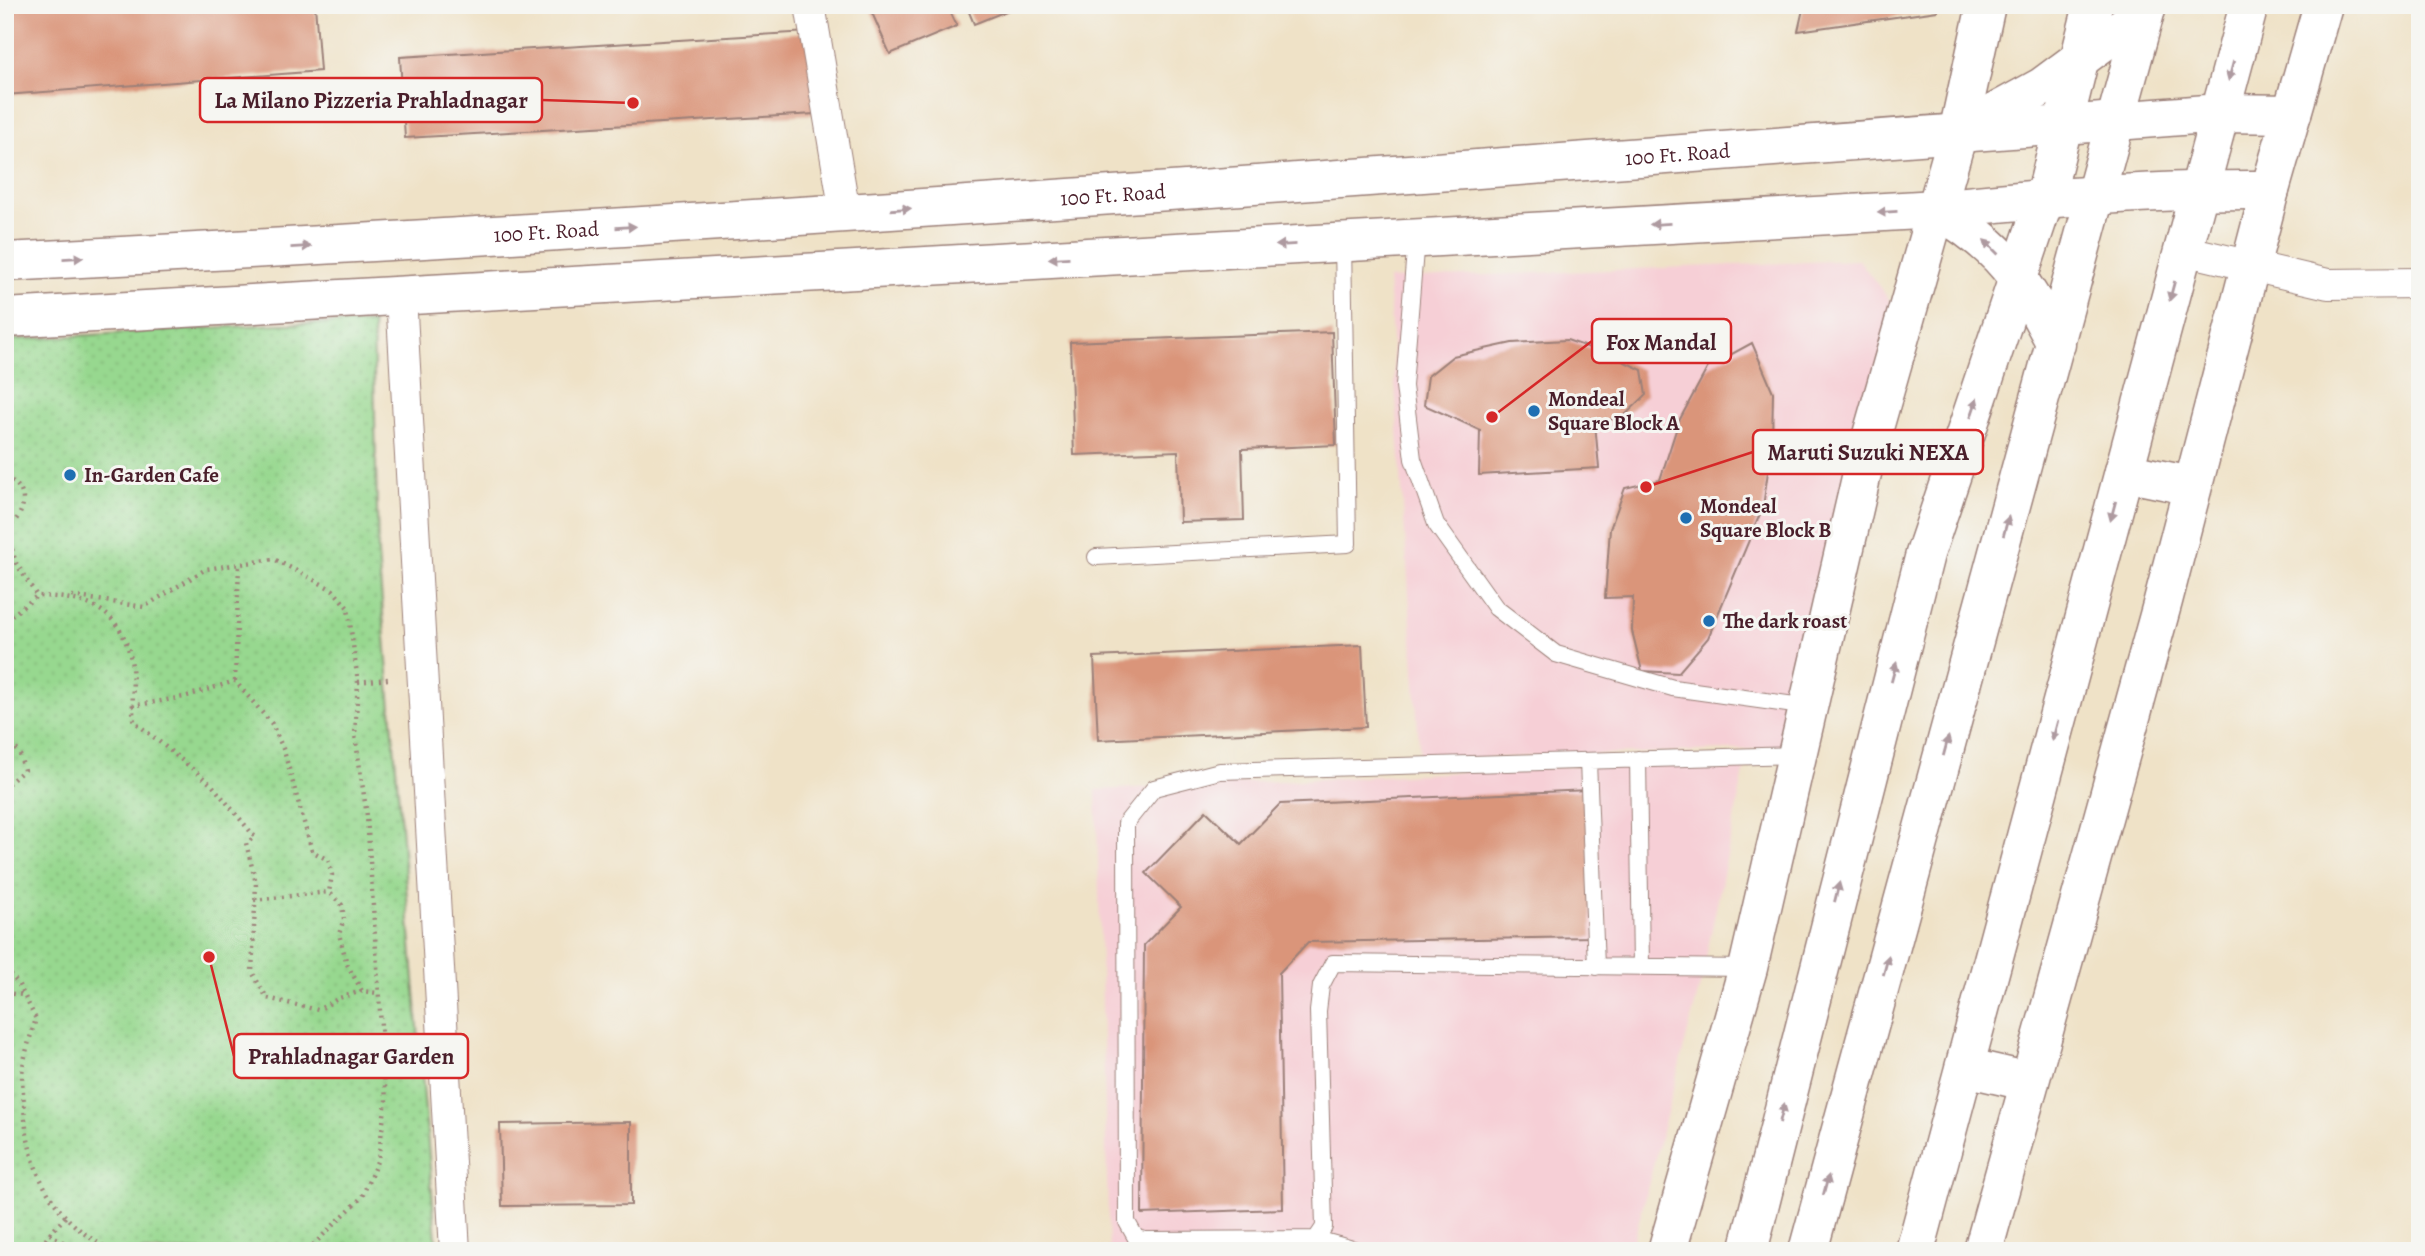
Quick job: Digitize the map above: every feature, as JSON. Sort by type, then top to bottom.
[{"type":"main road","points":[[1667,1251],[1748,968],[1800,754],[1866,456],[1958,132],[1986,5]]},
{"type":"main road","points":[[1748,1251],[1925,554],[2045,198],[2093,5]]},
{"type":"main road","points":[[1915,1251],[2249,5]]},
{"type":"main road","points":[[1983,1251],[2270,190],[2323,5]]},
{"type":"main road","points":[[1958,132],[2042,87],[2147,8]]},
{"type":"main road","points":[[1808,1251],[2147,8]]},
{"type":"main road","name":"100 Ft. Road","points":[[5,262],[409,242],[1233,188],[2220,113],[2292,114]]},
{"type":"main road","points":[[5,318],[1937,209],[2045,198],[2199,190],[2270,190]]},
{"type":"main road","points":[[1937,209],[1976,232],[1995,249],[2019,279],[2056,344]]},
{"type":"main road","points":[[2124,472],[2192,486]]},
{"type":"main road","points":[[1965,1067],[2030,1082]]},
{"type":"street","points":[[810,5],[845,213]]},
{"type":"street","points":[[2183,250],[2249,268],[2328,284],[2420,282]]},
{"type":"street","points":[[401,296],[455,1251]]},
{"type":"lane","points":[[1416,238],[1404,386],[1413,459],[1436,524],[1496,608],[1556,654],[1673,688],[1810,707]]},
{"type":"lane","points":[[1096,558],[1348,544],[1343,242]]},
{"type":"lane","points":[[1360,1251],[1316,1240],[1146,1240],[1136,1238],[1127,1222],[1126,823],[1154,788],[1220,771],[1800,754]]},
{"type":"lane","points":[[1638,759],[1641,967]]},
{"type":"lane","points":[[1588,761],[1596,967]]},
{"type":"lane","points":[[1316,1240],[1324,1227],[1318,1011],[1321,986],[1333,963],[1748,968]]},
{"type":"path","points":[[5,478],[21,489],[24,500],[23,512],[16,523],[6,529],[16,563],[37,596]]},
{"type":"path","points":[[5,628],[12,615],[37,596],[72,596],[144,607],[206,569],[274,559],[333,590],[348,608],[358,682],[355,735],[367,816],[386,1101],[378,1159],[362,1197],[311,1248],[301,1251]]},
{"type":"path","points":[[239,564],[235,681],[272,724],[284,751],[312,851],[328,860],[332,875],[329,892]]},
{"type":"path","points":[[72,596],[110,615],[121,630],[130,656],[134,721],[212,785],[255,837],[246,843],[256,883],[253,972],[267,998],[318,1010],[339,998],[362,991],[378,993]]},
{"type":"path","points":[[358,682],[389,679]]},
{"type":"path","points":[[132,706],[184,698],[235,681]]},
{"type":"path","points":[[5,731],[20,755],[24,770],[6,785]]},
{"type":"path","points":[[254,900],[329,892]]},
{"type":"path","points":[[329,892],[342,905],[344,919],[339,934],[347,964],[362,991]]},
{"type":"path","points":[[5,969],[24,995],[36,1019],[23,1067],[24,1122],[31,1159],[51,1200],[86,1237],[113,1251]]},
{"type":"path","points":[[5,993],[24,995]]},
{"type":"path","points":[[37,1251],[66,1216]]},
{"type":"path","points":[[50,1234],[77,1251]]},
{"type":"shaded area","points":[[1859,260],[1900,314],[1791,748],[1420,760],[1388,279]]},
{"type":"shaded area","points":[[1747,758],[1701,982],[1631,1251],[1109,1251],[1096,790]]},
{"type":"green space","points":[[373,323],[378,555],[437,1251],[5,1251],[5,340],[278,324]]},
{"type":"building","points":[[5,5],[315,5],[320,71],[5,95]]},
{"type":"building","points":[[947,5],[957,26],[890,54],[869,6]]},
{"type":"building","points":[[966,5],[1021,5],[974,24]]},
{"type":"building","points":[[1804,5],[1939,5],[1937,11],[1798,31]]},
{"type":"building","points":[[809,32],[815,114],[405,138],[400,57]]},
{"type":"building","points":[[1332,332],[1336,445],[1242,449],[1244,520],[1180,522],[1178,451],[1074,455],[1070,342]]},
{"type":"building","name":"Mondeal Square Block A","points":[[1567,340],[1642,370],[1646,395],[1623,417],[1595,423],[1599,468],[1479,475],[1480,430],[1424,405],[1428,376],[1453,356],[1512,343]]},
{"type":"building","name":"Mondeal Square Block B","points":[[1752,343],[1773,392],[1772,443],[1763,507],[1708,638],[1678,673],[1642,671],[1632,631],[1633,597],[1605,598],[1610,529],[1625,488],[1660,480],[1679,421],[1708,367]]},
{"type":"building","points":[[1362,645],[1366,727],[1098,740],[1094,657]]},
{"type":"building","points":[[1588,790],[1592,937],[1308,942],[1279,973],[1283,1209],[1142,1214],[1144,945],[1181,907],[1146,873],[1206,811],[1241,844],[1280,804]]},
{"type":"building","points":[[631,1122],[631,1205],[502,1206],[500,1124]]},
{"type":"place","name":"La Milano Pizzeria Prahladnagar","points":[[633,103]]},
{"type":"place","name":"Mondeal Square Block A","points":[[1534,411]]},
{"type":"place","name":"Fox Mandal","points":[[1492,417]]},
{"type":"place","name":"In-Garden Cafe","points":[[70,475]]},
{"type":"place","name":"Maruti Suzuki NEXA","points":[[1646,487]]},
{"type":"place","name":"Mondeal Square Block B","points":[[1686,518]]},
{"type":"place","name":"The dark roast","points":[[1709,621]]},
{"type":"place","name":"Prahladnagar Garden","points":[[209,957]]}]
